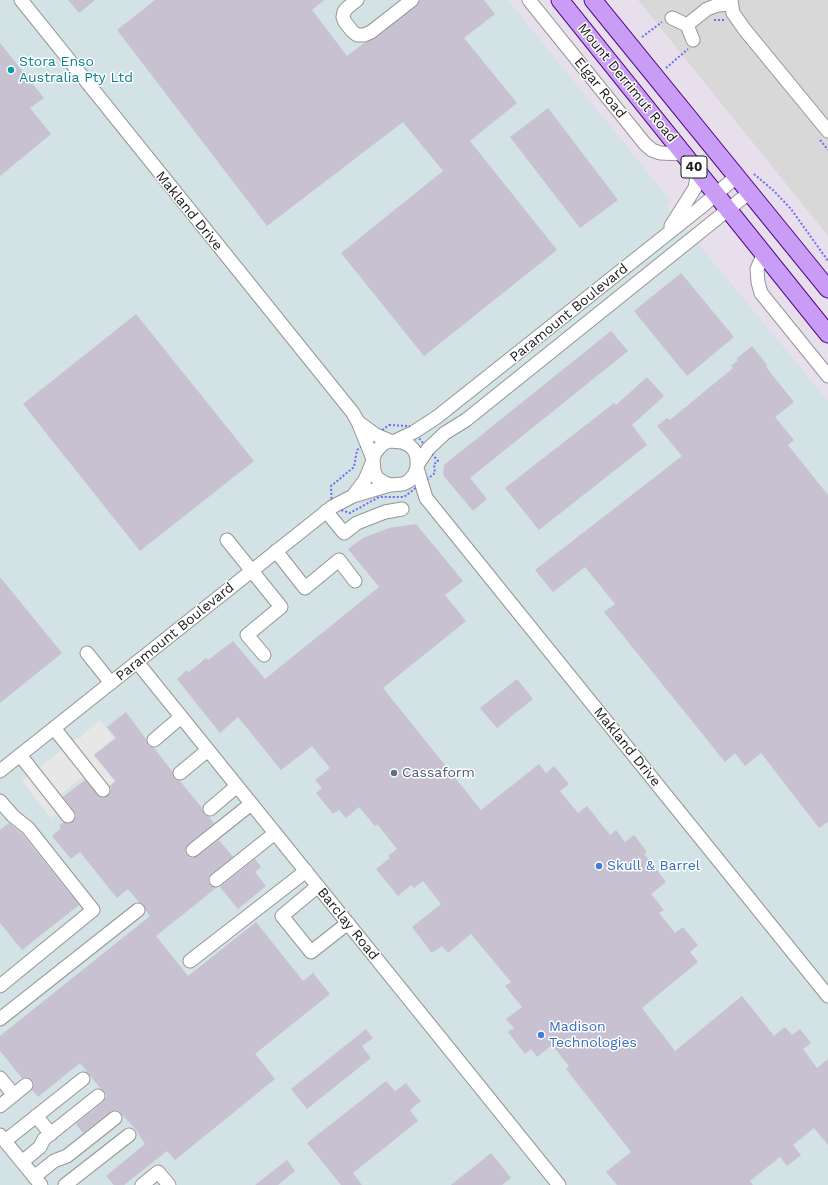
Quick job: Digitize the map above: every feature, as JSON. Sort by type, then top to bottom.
[{"type":"main road","name":"Mount Derrimut Road","points":[[560,0],[828,334]]},
{"type":"main road","name":"Mount Derrimut Road","points":[[593,0],[745,175],[750,192],[828,289]]},
{"type":"street","name":"Makland Drive","points":[[21,0],[350,409],[358,422],[372,461]]},
{"type":"street","points":[[357,0],[344,12],[344,22],[358,35],[364,35],[371,32],[412,0]]},
{"type":"street","name":"Elgar Road","points":[[529,0],[645,144],[652,150],[660,153],[684,154]]},
{"type":"street","points":[[687,25],[706,9],[718,5],[732,6],[745,30],[828,131]]},
{"type":"street","points":[[668,19],[687,25]]},
{"type":"street","points":[[687,25],[691,44]]},
{"type":"street","points":[[664,236],[695,188],[698,171]]},
{"type":"street","name":"Paramount Boulevard","points":[[393,441],[414,432],[437,418],[716,194],[745,175]]},
{"type":"street","name":"Paramount Boulevard","points":[[417,466],[428,448],[445,433],[466,420],[750,192]]},
{"type":"street","points":[[764,253],[757,269],[760,292],[828,376]]},
{"type":"street","name":"Makland Drive","points":[[358,422],[376,435],[393,441]]},
{"type":"street","points":[[393,441],[402,442],[409,445],[414,450],[417,457],[417,466],[414,475],[409,481],[393,486],[377,478],[372,461],[375,453],[384,443],[393,441]]},
{"type":"street","name":"Paramount Boulevard","points":[[353,496],[365,480],[372,461]]},
{"type":"street","name":"Makland Drive","points":[[417,466],[426,498],[828,996]]},
{"type":"street","name":"Makland Drive","points":[[393,486],[407,489],[426,498]]},
{"type":"street","name":"Paramount Boulevard","points":[[0,771],[326,511],[353,496],[393,486]]},
{"type":"street","points":[[326,511],[344,533],[357,523],[385,512],[402,509]]},
{"type":"street","points":[[227,540],[281,607],[247,635],[264,655]]},
{"type":"street","points":[[276,551],[305,588],[339,560],[355,581]]},
{"type":"street","points":[[87,653],[111,683]]},
{"type":"street","name":"Barclay Road","points":[[137,662],[559,1185]]},
{"type":"street","points":[[154,740],[181,718]]},
{"type":"street","points":[[54,728],[103,790]]},
{"type":"street","points":[[180,772],[208,750]]},
{"type":"street","points":[[20,755],[68,816]]},
{"type":"street","points":[[210,809],[237,786]]},
{"type":"street","points":[[0,801],[13,816],[28,828],[93,910],[0,986]]},
{"type":"street","points":[[193,850],[251,804]]},
{"type":"street","points":[[216,880],[275,833]]},
{"type":"street","points":[[190,961],[306,872]]},
{"type":"street","points":[[318,886],[282,916],[310,952],[348,923]]},
{"type":"street","points":[[0,1019],[138,910]]},
{"type":"street","points":[[0,1078],[14,1095]]},
{"type":"street","points":[[83,1079],[36,1116],[2,1138],[37,1181],[54,1161],[66,1156],[115,1118]]},
{"type":"street","points":[[0,1106],[26,1085]]},
{"type":"street","points":[[22,1162],[40,1147],[44,1139],[98,1096]]},
{"type":"street","points":[[36,1116],[51,1134]]},
{"type":"street","points":[[65,1185],[129,1135]]},
{"type":"street","points":[[66,1156],[81,1173]]},
{"type":"street","points":[[142,1185],[158,1172],[169,1185]]},
{"type":"path","points":[[708,24],[714,20],[723,21],[732,6]]},
{"type":"path","points":[[638,32],[642,37],[668,19]]},
{"type":"path","points":[[671,74],[666,68],[691,44]]},
{"type":"path","points":[[745,175],[774,191],[791,209],[828,261]]},
{"type":"shaded area","points":[[0,0],[508,0],[671,201],[667,206],[828,401],[828,1185],[0,1185]]},
{"type":"shaded area","points":[[638,0],[828,0],[828,236]]},
{"type":"shaded area","points":[[100,720],[114,738],[94,754],[115,781],[100,793],[85,775],[59,796],[66,806],[51,818],[22,781],[79,737],[92,752],[80,737]]},
{"type":"building","points":[[68,0],[95,0],[79,13]]},
{"type":"building","points":[[155,0],[324,0],[312,10],[347,56],[364,43],[376,38],[417,6],[420,0],[484,0],[495,14],[464,38],[517,103],[470,141],[557,250],[424,356],[341,253],[443,171],[403,122],[267,226],[117,30]]},
{"type":"building","points":[[0,43],[44,98],[30,108],[51,134],[0,176]]},
{"type":"building","points":[[548,108],[618,200],[580,228],[510,137]]},
{"type":"building","points":[[681,273],[734,337],[687,376],[634,311]]},
{"type":"building","points":[[136,314],[254,461],[140,551],[23,404]]},
{"type":"building","points":[[611,331],[628,351],[470,478],[487,499],[473,511],[443,475],[444,465]]},
{"type":"building","points":[[752,346],[767,365],[766,367],[794,402],[775,417],[794,440],[788,445],[828,495],[828,822],[819,828],[761,753],[745,766],[735,753],[725,762],[604,612],[615,604],[585,567],[553,592],[535,570],[682,456],[657,426],[667,418],[670,420],[733,368],[731,366],[738,360],[736,359]]},
{"type":"building","points":[[647,377],[664,396],[632,425],[647,445],[539,530],[505,488],[614,403],[616,405]]},
{"type":"building","points":[[416,524],[463,581],[445,595],[466,621],[383,688],[481,810],[539,764],[546,773],[554,766],[569,784],[560,791],[578,813],[587,806],[610,835],[616,830],[625,842],[634,835],[647,852],[644,854],[666,882],[651,894],[664,910],[659,913],[675,933],[683,927],[698,945],[690,952],[698,962],[642,1008],[675,1051],[742,996],[774,1036],[785,1027],[792,1035],[800,1029],[811,1043],[803,1049],[817,1068],[828,1059],[828,1145],[814,1128],[793,1145],[801,1155],[787,1166],[780,1157],[750,1181],[753,1185],[617,1185],[606,1172],[631,1152],[566,1069],[569,1066],[552,1045],[537,1057],[531,1049],[525,1054],[508,1032],[514,1028],[506,1019],[522,1007],[505,986],[511,982],[471,934],[448,953],[442,946],[432,953],[412,927],[441,904],[423,881],[414,888],[411,885],[398,896],[376,869],[390,858],[388,856],[397,849],[378,825],[375,826],[359,807],[346,818],[339,810],[333,814],[316,793],[322,788],[315,780],[330,768],[312,746],[281,770],[238,717],[220,733],[177,679],[187,670],[188,673],[206,658],[208,660],[233,641],[265,679],[379,587],[348,549],[363,538],[389,528]]},
{"type":"building","points":[[0,577],[62,653],[0,703]]},
{"type":"building","points":[[517,679],[533,699],[497,728],[480,708]]},
{"type":"building","points":[[126,712],[146,739],[148,745],[154,748],[172,771],[174,778],[180,781],[202,808],[204,814],[214,823],[188,844],[185,851],[187,855],[190,858],[198,856],[219,840],[233,857],[209,877],[208,881],[210,885],[216,888],[156,936],[188,976],[256,922],[303,981],[313,973],[330,994],[255,1054],[275,1079],[175,1160],[167,1151],[124,1185],[114,1185],[106,1176],[145,1144],[136,1130],[118,1110],[110,1112],[83,1133],[76,1124],[103,1102],[107,1096],[104,1091],[80,1063],[38,1097],[32,1090],[34,1084],[32,1080],[28,1077],[22,1078],[0,1051],[0,1036],[150,916],[144,905],[139,902],[128,889],[117,898],[80,852],[71,859],[52,836],[61,828],[59,826],[64,822],[70,824],[75,819],[76,815],[74,811],[63,797],[85,780],[100,797],[105,798],[110,793],[110,786],[115,781],[94,755],[116,738],[107,727]]},
{"type":"building","points":[[9,823],[22,834],[79,905],[22,950],[0,923],[0,830]]},
{"type":"building","points":[[255,859],[261,867],[255,872],[266,886],[238,909],[220,887]]},
{"type":"building","points":[[366,1029],[373,1038],[362,1046],[371,1058],[307,1109],[291,1089]]},
{"type":"building","points":[[386,1081],[395,1091],[406,1083],[421,1101],[410,1110],[418,1121],[353,1173],[362,1185],[341,1185],[307,1143]]},
{"type":"building","points":[[491,1153],[511,1178],[502,1185],[451,1185]]},
{"type":"building","points":[[287,1160],[295,1171],[278,1185],[255,1185]]},
{"type":"place","name":"Stora Enso Australia Pty Ltd","points":[[11,70]]},
{"type":"place","name":"Cassaform","points":[[394,773]]},
{"type":"place","name":"Skull & Barrel","points":[[599,866]]},
{"type":"place","name":"Madison Technologies","points":[[541,1035]]}]
